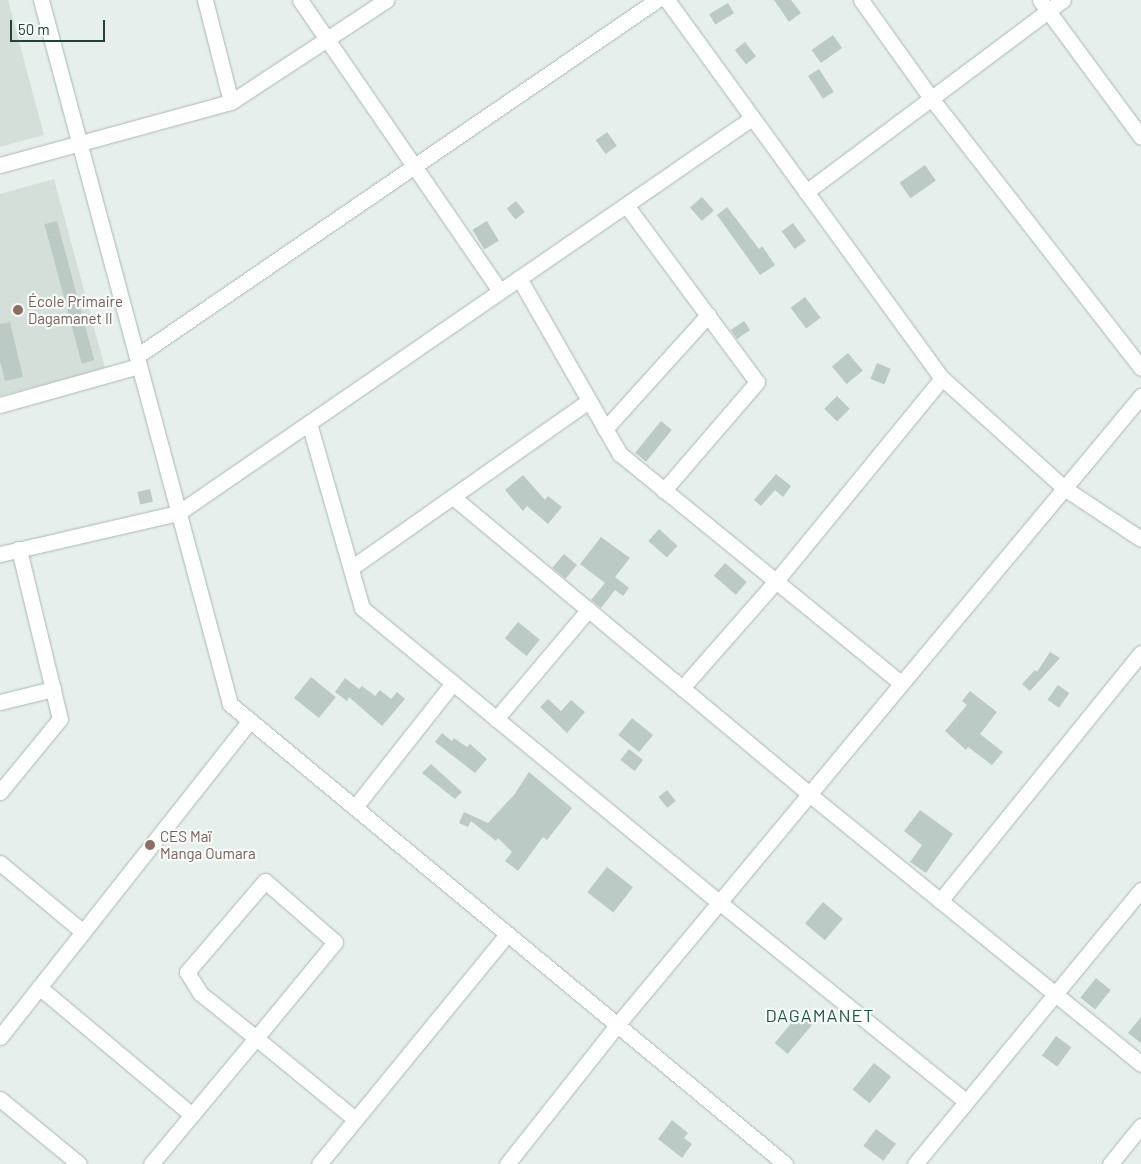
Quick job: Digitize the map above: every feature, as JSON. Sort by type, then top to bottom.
[{"type":"street","points":[[41,0],[230,704],[617,1024],[779,1162]]},
{"type":"street","points":[[205,0],[230,102]]},
{"type":"street","points":[[300,0],[500,291]]},
{"type":"street","points":[[0,165],[230,102],[386,0]]},
{"type":"street","points":[[0,405],[138,361],[414,166],[657,0]]},
{"type":"street","points":[[667,0],[942,378],[1064,488],[1141,539]]},
{"type":"street","points":[[861,0],[931,98],[1141,368]]},
{"type":"street","points":[[806,192],[931,98],[1044,5],[1062,0]]},
{"type":"street","points":[[1044,5],[1141,137]]},
{"type":"street","points":[[0,554],[178,512],[752,118]]},
{"type":"street","points":[[626,205],[757,382],[664,490]]},
{"type":"street","points":[[519,278],[620,454],[901,683]]},
{"type":"street","points":[[606,429],[708,315]]},
{"type":"street","points":[[682,688],[776,581],[942,378]]},
{"type":"street","points":[[507,1164],[617,1024],[1141,396]]},
{"type":"street","points":[[351,568],[589,401]]},
{"type":"street","points":[[309,422],[362,608],[719,902],[966,1102]]},
{"type":"street","points":[[452,496],[809,794],[1141,1064]]},
{"type":"street","points":[[0,792],[60,719],[19,550]]},
{"type":"street","points":[[496,719],[588,610]]},
{"type":"street","points":[[940,901],[1141,653]]},
{"type":"street","points":[[355,807],[452,683]]},
{"type":"street","points":[[0,702],[53,690]]},
{"type":"street","points":[[0,1037],[250,720]]},
{"type":"street","points":[[0,863],[83,932]]},
{"type":"street","points":[[151,1164],[256,1038],[335,942],[265,881],[187,972],[200,994],[256,1038],[355,1119]]},
{"type":"street","points":[[915,1164],[1141,890]]},
{"type":"street","points":[[319,1164],[507,934]]},
{"type":"street","points":[[39,987],[192,1115]]},
{"type":"street","points":[[0,1099],[79,1164]]},
{"type":"street","points":[[1110,1164],[1141,1126]]},
{"type":"shaded area","points":[[0,0],[8,0],[44,135],[0,147]]},
{"type":"shaded area","points":[[54,179],[105,368],[0,396],[0,194]]},
{"type":"building","points":[[774,0],[791,0],[801,13],[789,22]]},
{"type":"building","points":[[728,3],[734,13],[715,25],[709,14]]},
{"type":"building","points":[[833,35],[842,48],[821,63],[812,50]]},
{"type":"building","points":[[745,42],[756,56],[746,64],[735,50]]},
{"type":"building","points":[[819,69],[834,92],[823,99],[808,76]]},
{"type":"building","points":[[607,132],[617,146],[606,154],[596,140]]},
{"type":"building","points":[[925,165],[936,181],[911,198],[900,183]]},
{"type":"building","points":[[702,197],[714,211],[702,221],[690,207]]},
{"type":"building","points":[[516,201],[525,212],[515,219],[507,209]]},
{"type":"building","points":[[727,207],[759,249],[762,246],[775,265],[760,275],[717,215]]},
{"type":"building","points":[[57,221],[94,360],[82,363],[44,224]]},
{"type":"building","points":[[487,221],[499,241],[484,249],[472,230]]},
{"type":"building","points":[[793,223],[806,241],[795,249],[782,231]]},
{"type":"building","points":[[805,297],[821,318],[806,329],[791,308]]},
{"type":"building","points":[[744,321],[750,330],[737,339],[731,330]]},
{"type":"building","points":[[10,322],[23,377],[5,381],[0,361],[0,324]]},
{"type":"building","points":[[848,353],[863,371],[847,384],[832,366]]},
{"type":"building","points":[[877,363],[891,369],[884,385],[870,379]]},
{"type":"building","points":[[837,396],[850,409],[837,421],[824,409]]},
{"type":"building","points":[[661,421],[672,430],[646,462],[635,453]]},
{"type":"building","points":[[776,474],[791,486],[783,497],[775,490],[761,506],[754,500]]},
{"type":"building","points":[[523,475],[545,500],[548,496],[562,507],[548,524],[527,506],[523,511],[505,490]]},
{"type":"building","points":[[150,489],[153,502],[140,505],[137,492]]},
{"type":"building","points":[[659,529],[678,546],[667,558],[648,541]]},
{"type":"building","points":[[601,537],[630,558],[615,577],[629,588],[623,596],[615,590],[601,608],[591,600],[605,583],[580,564]]},
{"type":"building","points":[[564,554],[577,565],[565,579],[552,568]]},
{"type":"building","points":[[725,563],[747,582],[736,595],[714,576]]},
{"type":"building","points":[[518,622],[540,640],[527,656],[505,638]]},
{"type":"building","points":[[1050,652],[1060,658],[1030,691],[1022,684],[1035,670],[1037,672]]},
{"type":"building","points":[[311,677],[336,697],[319,718],[294,698]]},
{"type":"building","points":[[345,678],[359,689],[362,686],[375,696],[380,690],[391,699],[397,692],[405,699],[382,726],[349,697],[347,701],[335,692]]},
{"type":"building","points":[[1058,685],[1069,693],[1059,708],[1047,700]]},
{"type":"building","points":[[970,691],[997,712],[980,734],[1003,752],[992,765],[968,747],[966,750],[945,731],[967,705],[962,701]]},
{"type":"building","points":[[548,699],[561,711],[571,700],[585,712],[567,733],[540,707]]},
{"type":"building","points":[[632,718],[653,735],[639,752],[618,735]]},
{"type":"building","points":[[442,733],[452,741],[454,738],[467,747],[470,744],[487,759],[475,773],[435,742]]},
{"type":"building","points":[[629,749],[643,760],[635,771],[620,760]]},
{"type":"building","points":[[431,764],[462,792],[455,799],[422,773]]},
{"type":"building","points":[[529,772],[572,808],[547,840],[543,837],[518,871],[505,861],[512,852],[498,838],[496,841],[471,821],[468,827],[459,823],[464,812],[488,823],[514,795]]},
{"type":"building","points":[[667,790],[676,801],[667,808],[658,797]]},
{"type":"building","points":[[920,810],[953,834],[926,873],[910,862],[922,845],[904,831]]},
{"type":"building","points":[[607,867],[633,887],[613,913],[587,892]]},
{"type":"building","points":[[823,902],[843,919],[825,940],[805,923]]},
{"type":"building","points":[[1096,978],[1111,990],[1095,1009],[1080,997]]},
{"type":"building","points":[[799,1014],[812,1025],[788,1054],[775,1043]]},
{"type":"building","points":[[1141,1017],[1141,1043],[1128,1033]]},
{"type":"building","points":[[1056,1036],[1071,1047],[1057,1067],[1042,1055]]},
{"type":"building","points":[[874,1063],[891,1077],[870,1103],[853,1089]]},
{"type":"building","points":[[672,1120],[688,1133],[684,1138],[692,1144],[682,1158],[658,1139]]},
{"type":"building","points":[[876,1129],[896,1144],[883,1161],[863,1146]]},
{"type":"place","name":"École Primaire Dagamanet II","points":[[18,310]]},
{"type":"place","name":"CES Maï Manga Oumara","points":[[150,845]]},
{"type":"district","name":"DAGAMANET","points":[[820,1015]]}]
